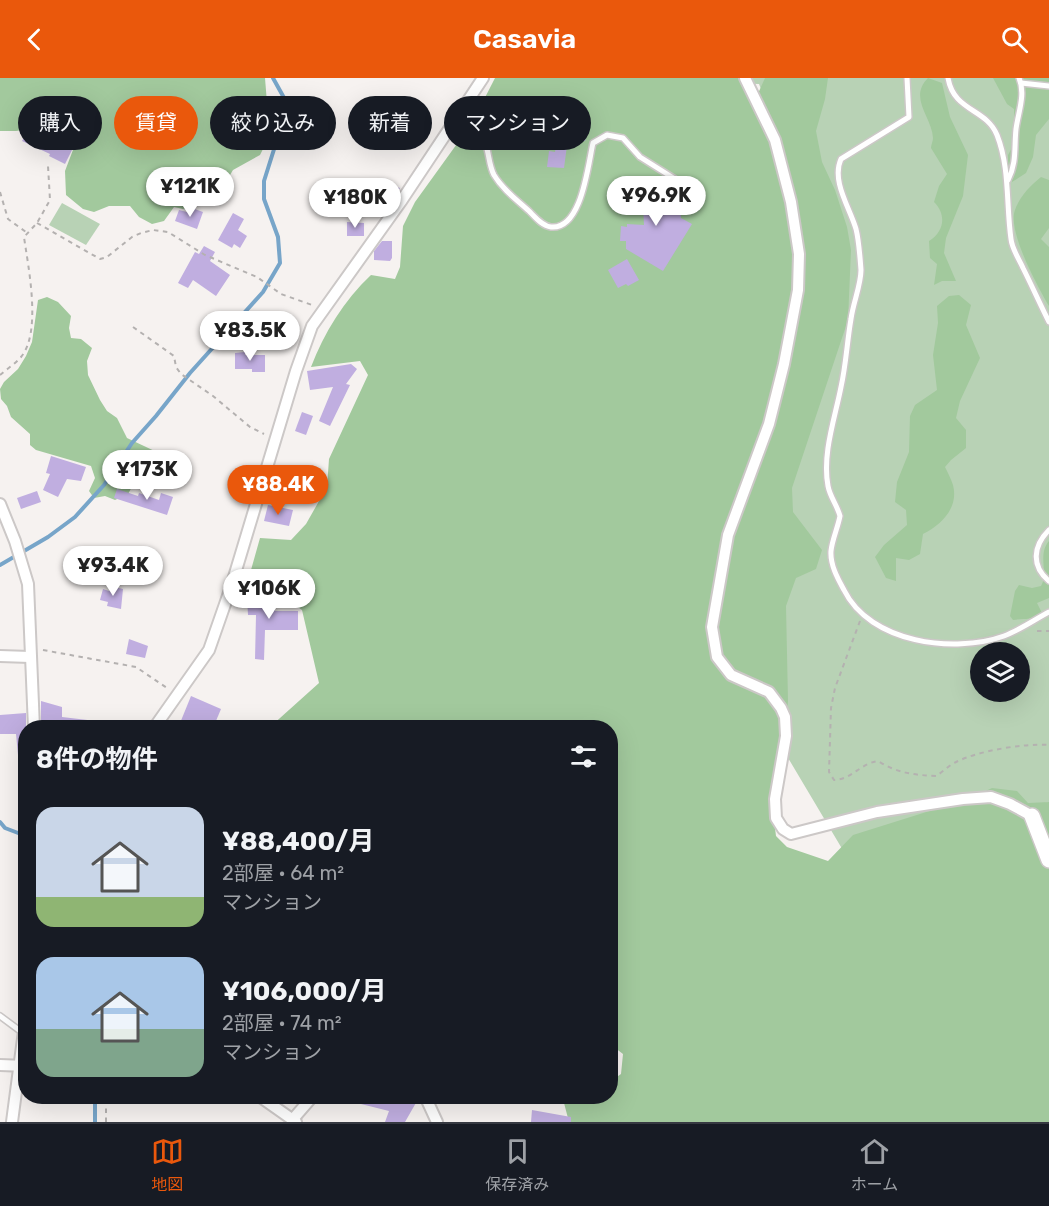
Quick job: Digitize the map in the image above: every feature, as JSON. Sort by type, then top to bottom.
[{"type":"street","points":[[472,96],[483,78]]},
{"type":"street","points":[[745,78],[774,140],[791,202],[799,254],[798,291],[784,364],[769,424],[728,535],[712,627],[717,657],[731,675],[768,692],[785,717],[786,736],[775,799],[776,818],[783,829],[791,834],[878,812],[991,797],[1032,816],[1049,860]]},
{"type":"street","points":[[160,720],[209,650],[312,326],[444,138]]},
{"type":"street","points":[[0,504],[15,541],[28,584],[34,720]]},
{"type":"street","points":[[0,656],[30,657]]},
{"type":"street","points":[[0,1065],[18,1066]]},
{"type":"street","points":[[12,1122],[18,1091]]},
{"type":"street","points":[[271,1104],[295,1121],[307,1104]]},
{"type":"street","points":[[431,1104],[437,1122]]},
{"type":"lane","points":[[907,78],[909,117],[841,159],[839,163],[840,184],[845,204],[856,229],[861,272],[851,318],[841,386],[829,437],[827,483],[840,516],[831,552],[833,568],[847,596],[862,616],[881,628],[924,642],[950,645],[1002,637],[1049,612]]},
{"type":"lane","points":[[948,78],[953,91],[963,105],[993,125],[1004,157],[1008,182],[1007,201],[1011,241],[1049,322]]},
{"type":"lane","points":[[1008,182],[1015,160],[1016,127],[1021,112],[1020,81],[1049,86]]},
{"type":"lane","points":[[487,150],[493,174],[502,187],[542,224],[551,227],[562,225],[572,216],[584,191],[593,143],[607,135],[623,138],[640,157],[675,179],[685,199]]},
{"type":"lane","points":[[1049,530],[1037,546],[1035,557],[1038,567],[1049,581]]},
{"type":"lane","points":[[0,1016],[18,1029]]},
{"type":"path","points":[[0,375],[22,356],[28,342],[33,315],[24,237],[37,223],[50,200],[48,166]]},
{"type":"path","points":[[0,192],[8,219],[27,232]]},
{"type":"path","points":[[37,223],[100,259],[107,257],[132,237],[141,233],[153,230],[168,232],[205,255],[256,277],[281,294],[323,311]]},
{"type":"path","points":[[132,327],[174,356],[176,367],[192,383],[213,396],[250,427],[276,438]]},
{"type":"path","points":[[862,616],[842,666],[831,708],[829,772],[834,780],[844,780],[869,762],[879,761],[891,769],[904,773],[936,776],[955,762],[976,756],[1032,744],[1049,745]]},
{"type":"path","points":[[30,643],[41,650],[136,667],[178,695]]},
{"type":"path","points":[[106,1104],[106,1122]]},
{"type":"green space","points":[[0,78],[265,78],[266,96],[210,96],[210,150],[262,150],[260,155],[233,170],[221,190],[210,195],[201,205],[183,209],[174,207],[164,221],[152,224],[139,217],[130,206],[109,206],[94,212],[83,209],[66,195],[65,171],[73,150],[102,150],[102,96],[18,96],[18,131],[0,131]]},
{"type":"green space","points":[[495,78],[741,78],[756,98],[765,78],[828,78],[816,131],[822,162],[835,190],[847,227],[851,250],[848,320],[792,488],[793,512],[822,550],[816,569],[796,578],[786,606],[788,701],[785,734],[772,804],[776,836],[787,847],[828,861],[853,835],[971,798],[992,788],[1017,791],[1028,803],[1049,802],[1049,1122],[569,1122],[564,1104],[618,1104],[618,1076],[621,1074],[623,1054],[618,1050],[618,720],[278,720],[319,683],[302,610],[289,601],[238,601],[249,577],[260,538],[291,540],[306,524],[327,487],[329,459],[368,375],[360,361],[311,367],[336,318],[361,285],[371,275],[395,279],[400,267],[403,226],[415,202],[453,150],[591,150],[591,96],[486,96]]},
{"type":"green space","points":[[567,78],[1049,78],[1049,802],[844,852],[731,662],[794,173],[759,84]]},
{"type":"green space","points":[[928,78],[942,83],[950,117],[968,155],[963,196],[946,238],[944,253],[956,281],[942,281],[934,285],[937,264],[930,258],[929,241],[941,228],[941,212],[934,202],[939,186],[947,174],[931,148],[932,130],[921,100],[922,85]]},
{"type":"green space","points":[[993,78],[1049,78],[1049,119],[1036,135],[1033,157],[1026,173],[1012,182],[1008,155],[1014,144],[1014,109],[1007,104]]},
{"type":"green space","points":[[1041,177],[1049,180],[1049,228],[1041,239],[1049,247],[1049,306],[1019,245],[1014,219],[1020,200]]},
{"type":"green space","points":[[62,203],[100,224],[86,245],[49,225]]},
{"type":"green space","points":[[959,295],[971,305],[966,325],[980,358],[960,401],[956,418],[966,430],[966,448],[945,467],[953,485],[951,508],[942,521],[923,534],[920,554],[909,560],[896,558],[896,581],[886,578],[875,557],[884,545],[907,525],[906,510],[895,502],[897,482],[909,452],[910,416],[915,405],[937,390],[933,355],[938,323],[937,306],[949,296]]},
{"type":"green space","points":[[47,297],[58,302],[71,316],[69,328],[71,338],[81,339],[92,348],[87,361],[88,375],[100,400],[107,411],[117,418],[127,438],[180,463],[182,470],[167,486],[148,488],[133,485],[128,494],[115,500],[105,496],[94,498],[89,491],[95,478],[91,466],[36,450],[30,445],[30,434],[11,417],[7,406],[1,399],[0,389],[26,356],[32,342],[38,300]]},
{"type":"green space","points":[[1049,541],[1049,598],[1037,603],[1042,613],[1038,616],[1013,620],[1010,616],[1015,591],[1019,585],[1032,588],[1041,586],[1044,575],[1044,552]]},
{"type":"building","points":[[41,150],[72,150],[65,164],[49,156],[50,154]]},
{"type":"building","points":[[555,150],[566,150],[564,168],[547,167],[549,151],[555,152]]},
{"type":"building","points":[[638,177],[657,177],[658,201],[680,200],[681,218],[692,224],[663,271],[626,249],[626,241],[620,241],[621,226],[644,225],[642,188],[638,188]]},
{"type":"building","points":[[382,182],[400,188],[391,202],[372,195],[372,201],[354,200],[356,183],[381,184]]},
{"type":"building","points":[[189,207],[203,212],[197,229],[175,221],[179,210],[187,212]]},
{"type":"building","points":[[233,213],[244,219],[238,230],[247,236],[240,248],[234,244],[232,248],[218,240]]},
{"type":"building","points":[[347,222],[364,223],[364,236],[347,236]]},
{"type":"building","points":[[382,241],[392,241],[390,261],[374,260],[374,251]]},
{"type":"building","points":[[204,246],[215,252],[210,261],[230,275],[216,296],[193,280],[188,288],[178,283],[195,252],[199,254]]},
{"type":"building","points":[[627,259],[639,280],[618,288],[608,270]]},
{"type":"building","points":[[245,352],[245,355],[265,355],[265,372],[235,369],[235,353]]},
{"type":"building","points":[[351,364],[357,369],[346,384],[350,385],[330,426],[319,421],[333,387],[310,390],[307,371]]},
{"type":"building","points":[[302,412],[313,416],[306,435],[295,431]]},
{"type":"building","points":[[51,456],[86,467],[81,481],[67,479],[58,497],[43,490],[50,474],[46,473]]},
{"type":"building","points":[[117,489],[159,500],[161,493],[173,497],[167,515],[114,498]]},
{"type":"building","points":[[37,491],[41,502],[21,509],[17,498]]},
{"type":"building","points":[[268,505],[293,510],[289,526],[264,521]]},
{"type":"building","points":[[110,586],[123,589],[121,609],[107,606],[108,602],[100,600],[103,589],[109,591]]},
{"type":"building","points":[[275,596],[275,611],[298,611],[298,630],[265,630],[264,660],[255,659],[256,615],[248,615],[247,597]]},
{"type":"building","points":[[129,639],[148,646],[145,658],[126,654]]},
{"type":"building","points":[[191,696],[221,709],[216,720],[181,720]]},
{"type":"building","points":[[41,701],[62,707],[62,717],[88,720],[41,720]]},
{"type":"building","points":[[26,713],[26,720],[18,720],[18,755],[16,734],[0,734],[0,715]]},
{"type":"building","points":[[361,1104],[415,1104],[405,1122],[385,1122],[389,1111]]},
{"type":"building","points":[[532,1110],[571,1117],[571,1122],[531,1122]]},
{"type":"waterway","points":[[0,565],[48,537],[75,517],[104,485],[132,443],[190,373],[263,292],[280,263],[278,237],[264,199],[264,181],[288,105],[273,78]]},
{"type":"waterway","points":[[0,822],[5,828],[18,833]]},
{"type":"waterway","points":[[95,1104],[95,1122]]}]
